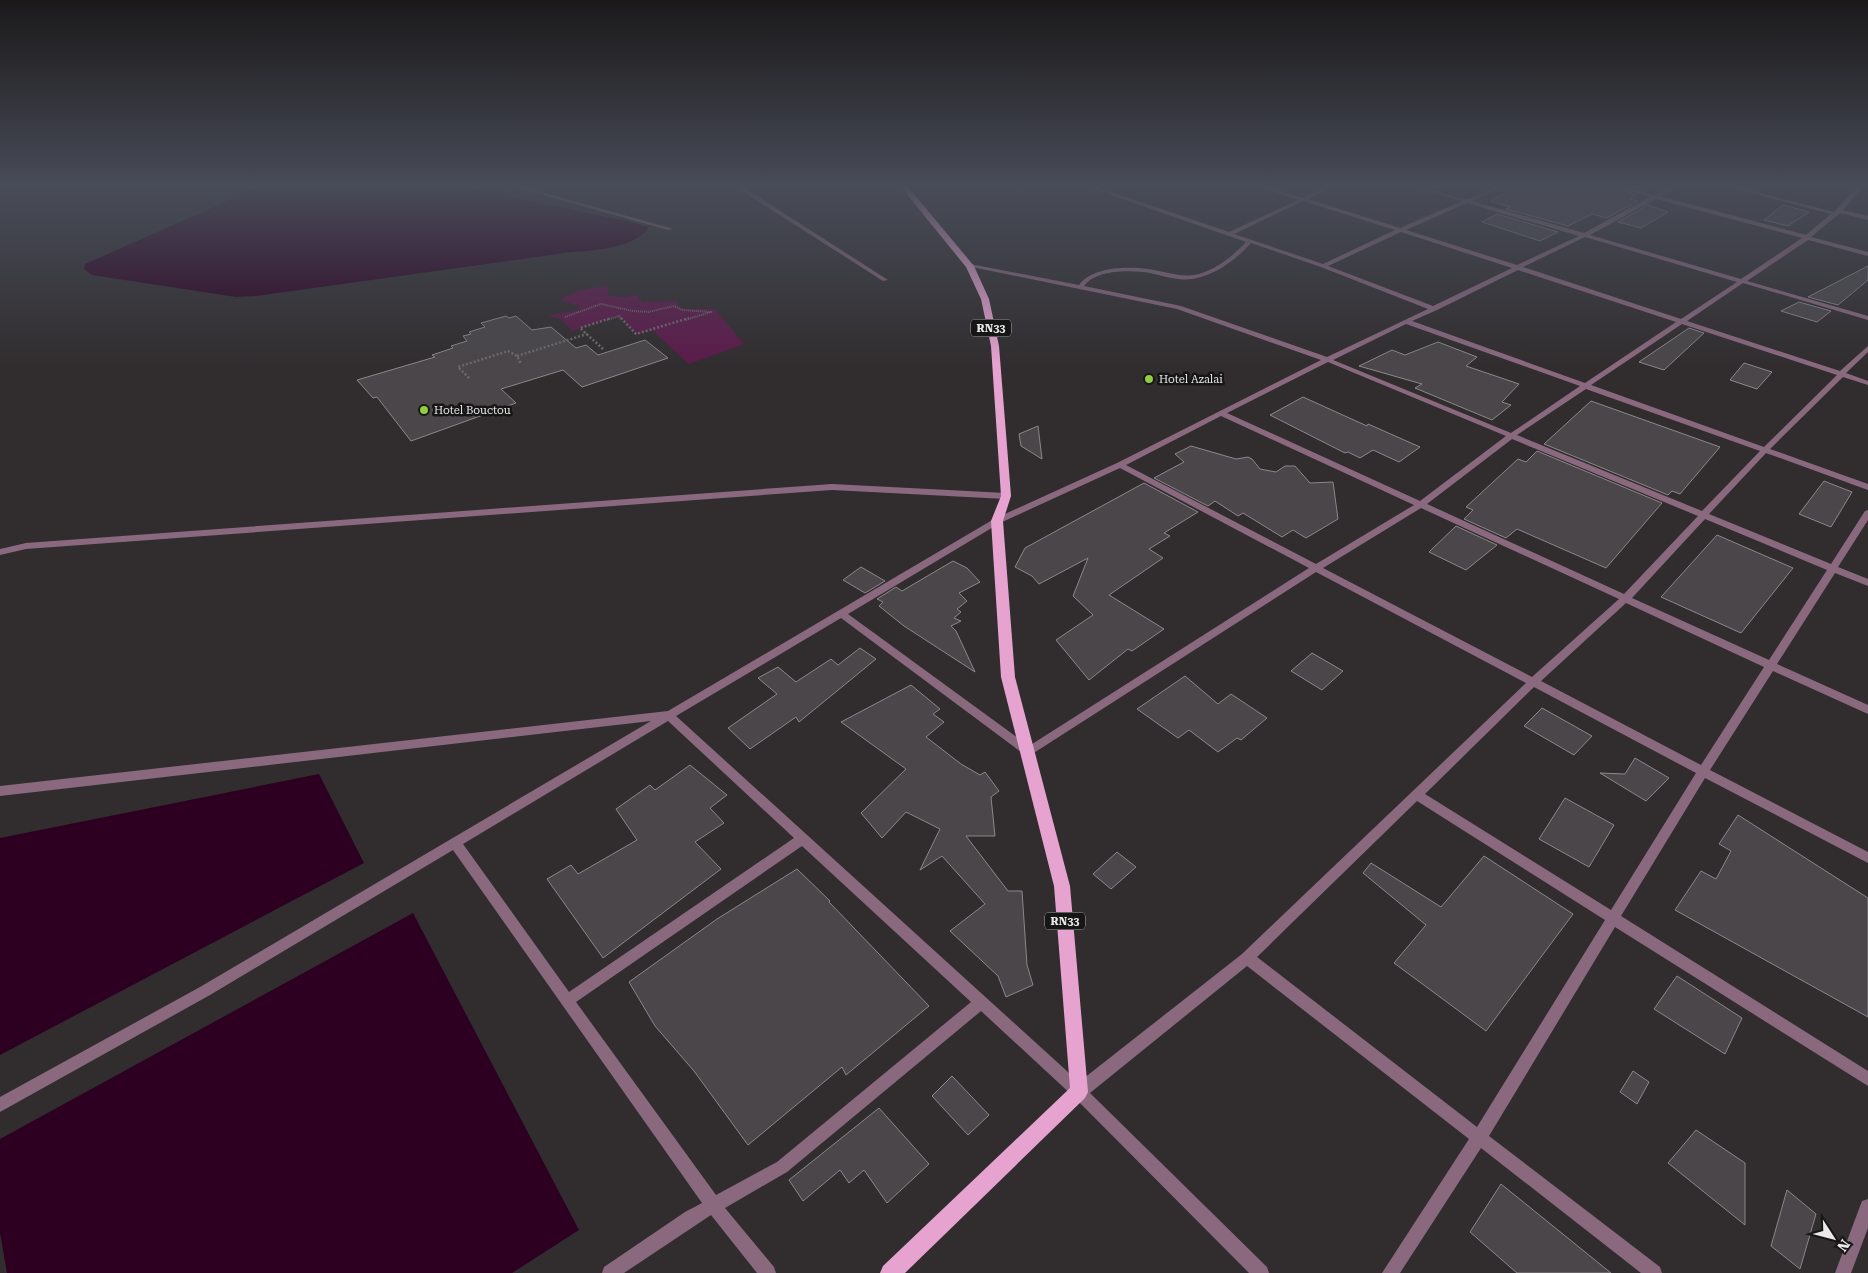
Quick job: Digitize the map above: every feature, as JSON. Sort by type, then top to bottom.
[{"type":"main road","name":"RN33","points":[[954,246],[970,266],[985,299],[995,346],[1006,496],[997,521],[1008,677],[1029,752],[1062,886],[1079,1092]]},
{"type":"main road","points":[[890,1273],[1079,1092]]},
{"type":"street","points":[[832,246],[885,280]]},
{"type":"street","points":[[1080,288],[1087,279],[1095,275],[1130,270],[1148,271],[1180,277],[1195,277],[1230,259],[1246,246]]},
{"type":"street","points":[[1266,246],[1435,309]]},
{"type":"street","points":[[1323,266],[1365,246]]},
{"type":"street","points":[[1451,246],[1868,383]]},
{"type":"street","points":[[0,1105],[206,991],[997,521],[1120,465],[1221,413],[1561,246]]},
{"type":"street","points":[[1623,246],[1868,318]]},
{"type":"street","points":[[841,613],[1029,752],[1316,568],[1420,504],[1511,436],[1793,246]]},
{"type":"street","points":[[1839,246],[1868,254]]},
{"type":"street","points":[[970,266],[1179,308],[1328,360],[1868,584]]},
{"type":"street","points":[[1408,322],[1868,488]]},
{"type":"street","points":[[1079,1092],[1247,958],[1532,682],[1625,599],[1765,450],[1868,348]]},
{"type":"street","points":[[1221,413],[1868,710]]},
{"type":"street","points":[[1120,465],[1868,858]]},
{"type":"street","points":[[0,552],[26,546],[832,487],[1006,496]]},
{"type":"street","points":[[1390,1273],[1479,1138],[1704,771],[1868,513]]},
{"type":"street","points":[[0,791],[668,715],[1079,1092],[1261,1273]]},
{"type":"street","points":[[1416,794],[1868,1079]]},
{"type":"street","points":[[567,1001],[802,839]]},
{"type":"street","points":[[454,842],[713,1205],[768,1273]]},
{"type":"street","points":[[1247,958],[1654,1273]]},
{"type":"street","points":[[610,1273],[691,1218],[782,1167],[981,1002]]},
{"type":"street","points":[[1842,1273],[1868,1207]]},
{"type":"path","points":[[565,317],[601,304],[634,311],[648,312],[674,306],[682,310],[711,312],[636,334],[619,316],[580,328],[603,349]]},
{"type":"path","points":[[517,356],[587,334]]},
{"type":"path","points":[[469,378],[458,367],[508,351],[517,356],[521,364]]},
{"type":"shaded area","points":[[125,246],[616,246],[256,296],[236,297],[92,275],[84,269],[85,264]]},
{"type":"shaded area","points":[[606,286],[609,291],[608,296],[624,297],[637,295],[642,302],[677,301],[679,308],[715,309],[744,344],[689,364],[653,331],[636,334],[619,316],[572,331],[561,319],[547,316],[577,310],[580,306],[560,300],[565,297],[582,290]]},
{"type":"shaded area","points":[[319,774],[364,863],[0,1055],[0,838]]},
{"type":"shaded area","points":[[413,913],[579,1230],[512,1273],[7,1273],[0,1233],[0,1139]]},
{"type":"building","points":[[1868,266],[1868,280],[1838,305],[1808,297]]},
{"type":"building","points":[[1799,302],[1831,311],[1817,322],[1781,311]]},
{"type":"building","points":[[506,316],[509,318],[516,316],[532,330],[551,327],[576,348],[586,345],[598,355],[645,340],[668,358],[582,387],[563,370],[501,389],[516,403],[411,441],[377,397],[373,398],[357,380],[435,357],[432,355],[467,341],[463,336],[485,327],[481,323]]},
{"type":"building","points":[[1689,328],[1704,333],[1664,370],[1639,362]]},
{"type":"building","points":[[1438,342],[1477,357],[1466,366],[1519,384],[1502,402],[1511,405],[1492,420],[1415,388],[1422,384],[1359,366],[1392,350],[1405,355]]},
{"type":"building","points":[[1744,363],[1772,372],[1757,389],[1730,380]]},
{"type":"building","points":[[1303,397],[1367,426],[1368,424],[1420,447],[1399,462],[1373,450],[1360,458],[1348,452],[1345,453],[1270,415]]},
{"type":"building","points":[[1591,401],[1720,447],[1680,494],[1672,491],[1668,495],[1544,444]]},
{"type":"building","points":[[1038,426],[1042,459],[1021,446],[1019,434]]},
{"type":"building","points":[[1191,446],[1236,459],[1248,457],[1260,469],[1276,472],[1285,466],[1295,466],[1310,483],[1333,482],[1338,519],[1306,538],[1293,530],[1282,537],[1243,513],[1238,516],[1215,501],[1208,506],[1154,478],[1184,462],[1175,454]]},
{"type":"building","points":[[1537,451],[1662,503],[1606,568],[1517,529],[1506,538],[1464,519],[1473,510],[1466,507],[1518,459],[1526,462]]},
{"type":"building","points":[[1824,481],[1852,492],[1831,527],[1799,514]]},
{"type":"building","points":[[1144,483],[1198,512],[1164,533],[1170,536],[1149,549],[1163,558],[1109,595],[1164,629],[1132,651],[1128,649],[1089,680],[1056,640],[1093,615],[1073,596],[1088,558],[1039,584],[1032,576],[1015,567],[1025,548]]},
{"type":"building","points":[[1456,526],[1497,545],[1466,570],[1429,552]]},
{"type":"building","points":[[1717,535],[1793,568],[1741,633],[1661,597]]},
{"type":"building","points":[[953,561],[967,568],[980,582],[959,593],[967,601],[957,609],[961,612],[954,618],[961,621],[951,626],[956,631],[975,672],[904,626],[879,606],[883,602],[877,599],[896,587],[902,591]]},
{"type":"building","points":[[861,567],[885,581],[865,593],[843,580]]},
{"type":"building","points":[[860,648],[876,659],[799,722],[796,717],[750,749],[728,728],[777,694],[758,678],[778,667],[796,682],[831,659],[838,665]]},
{"type":"building","points":[[1312,653],[1343,671],[1322,690],[1291,671]]},
{"type":"building","points":[[1185,676],[1218,704],[1231,694],[1267,718],[1241,740],[1237,738],[1218,752],[1189,730],[1178,738],[1137,709]]},
{"type":"building","points":[[911,685],[940,709],[933,714],[944,722],[926,737],[961,764],[980,775],[985,772],[999,791],[991,797],[995,836],[966,836],[1008,891],[1022,891],[1027,965],[1033,985],[1006,997],[998,976],[950,931],[985,904],[942,856],[920,870],[940,829],[906,812],[882,838],[861,813],[906,769],[841,722]]},
{"type":"building","points":[[1542,708],[1592,736],[1574,755],[1524,726]]},
{"type":"building","points":[[1635,758],[1669,778],[1646,801],[1600,773],[1625,774]]},
{"type":"building","points":[[690,765],[727,795],[710,808],[724,823],[695,842],[721,869],[603,958],[547,879],[571,865],[578,874],[637,840],[616,809],[650,785],[655,790]]},
{"type":"building","points":[[1565,798],[1614,825],[1589,867],[1539,839]]},
{"type":"building","points":[[1738,815],[1868,898],[1868,1017],[1675,910],[1701,871],[1716,879],[1731,851],[1719,844]]},
{"type":"building","points":[[1117,852],[1136,867],[1111,889],[1093,874]]},
{"type":"building","points":[[1484,856],[1573,914],[1486,1031],[1394,963],[1426,925],[1363,873],[1371,863],[1441,907]]},
{"type":"building","points":[[797,869],[830,901],[929,1006],[846,1075],[842,1067],[748,1145],[694,1071],[655,1026],[629,982],[717,919]]},
{"type":"building","points":[[1677,976],[1742,1018],[1725,1054],[1654,1009]]},
{"type":"building","points":[[1633,1071],[1649,1082],[1637,1104],[1620,1092]]},
{"type":"building","points":[[952,1076],[989,1115],[968,1135],[932,1096]]},
{"type":"building","points":[[879,1108],[929,1164],[887,1203],[864,1170],[849,1183],[840,1170],[803,1201],[789,1180]]},
{"type":"building","points":[[1696,1130],[1745,1163],[1745,1225],[1668,1163]]},
{"type":"building","points":[[1501,1184],[1611,1273],[1517,1273],[1470,1232]]},
{"type":"building","points":[[1787,1190],[1816,1214],[1800,1269],[1771,1246]]},
{"type":"place","name":"Hotel Azalai","points":[[1149,379]]},
{"type":"place","name":"Hotel Bouctou","points":[[424,410]]}]
